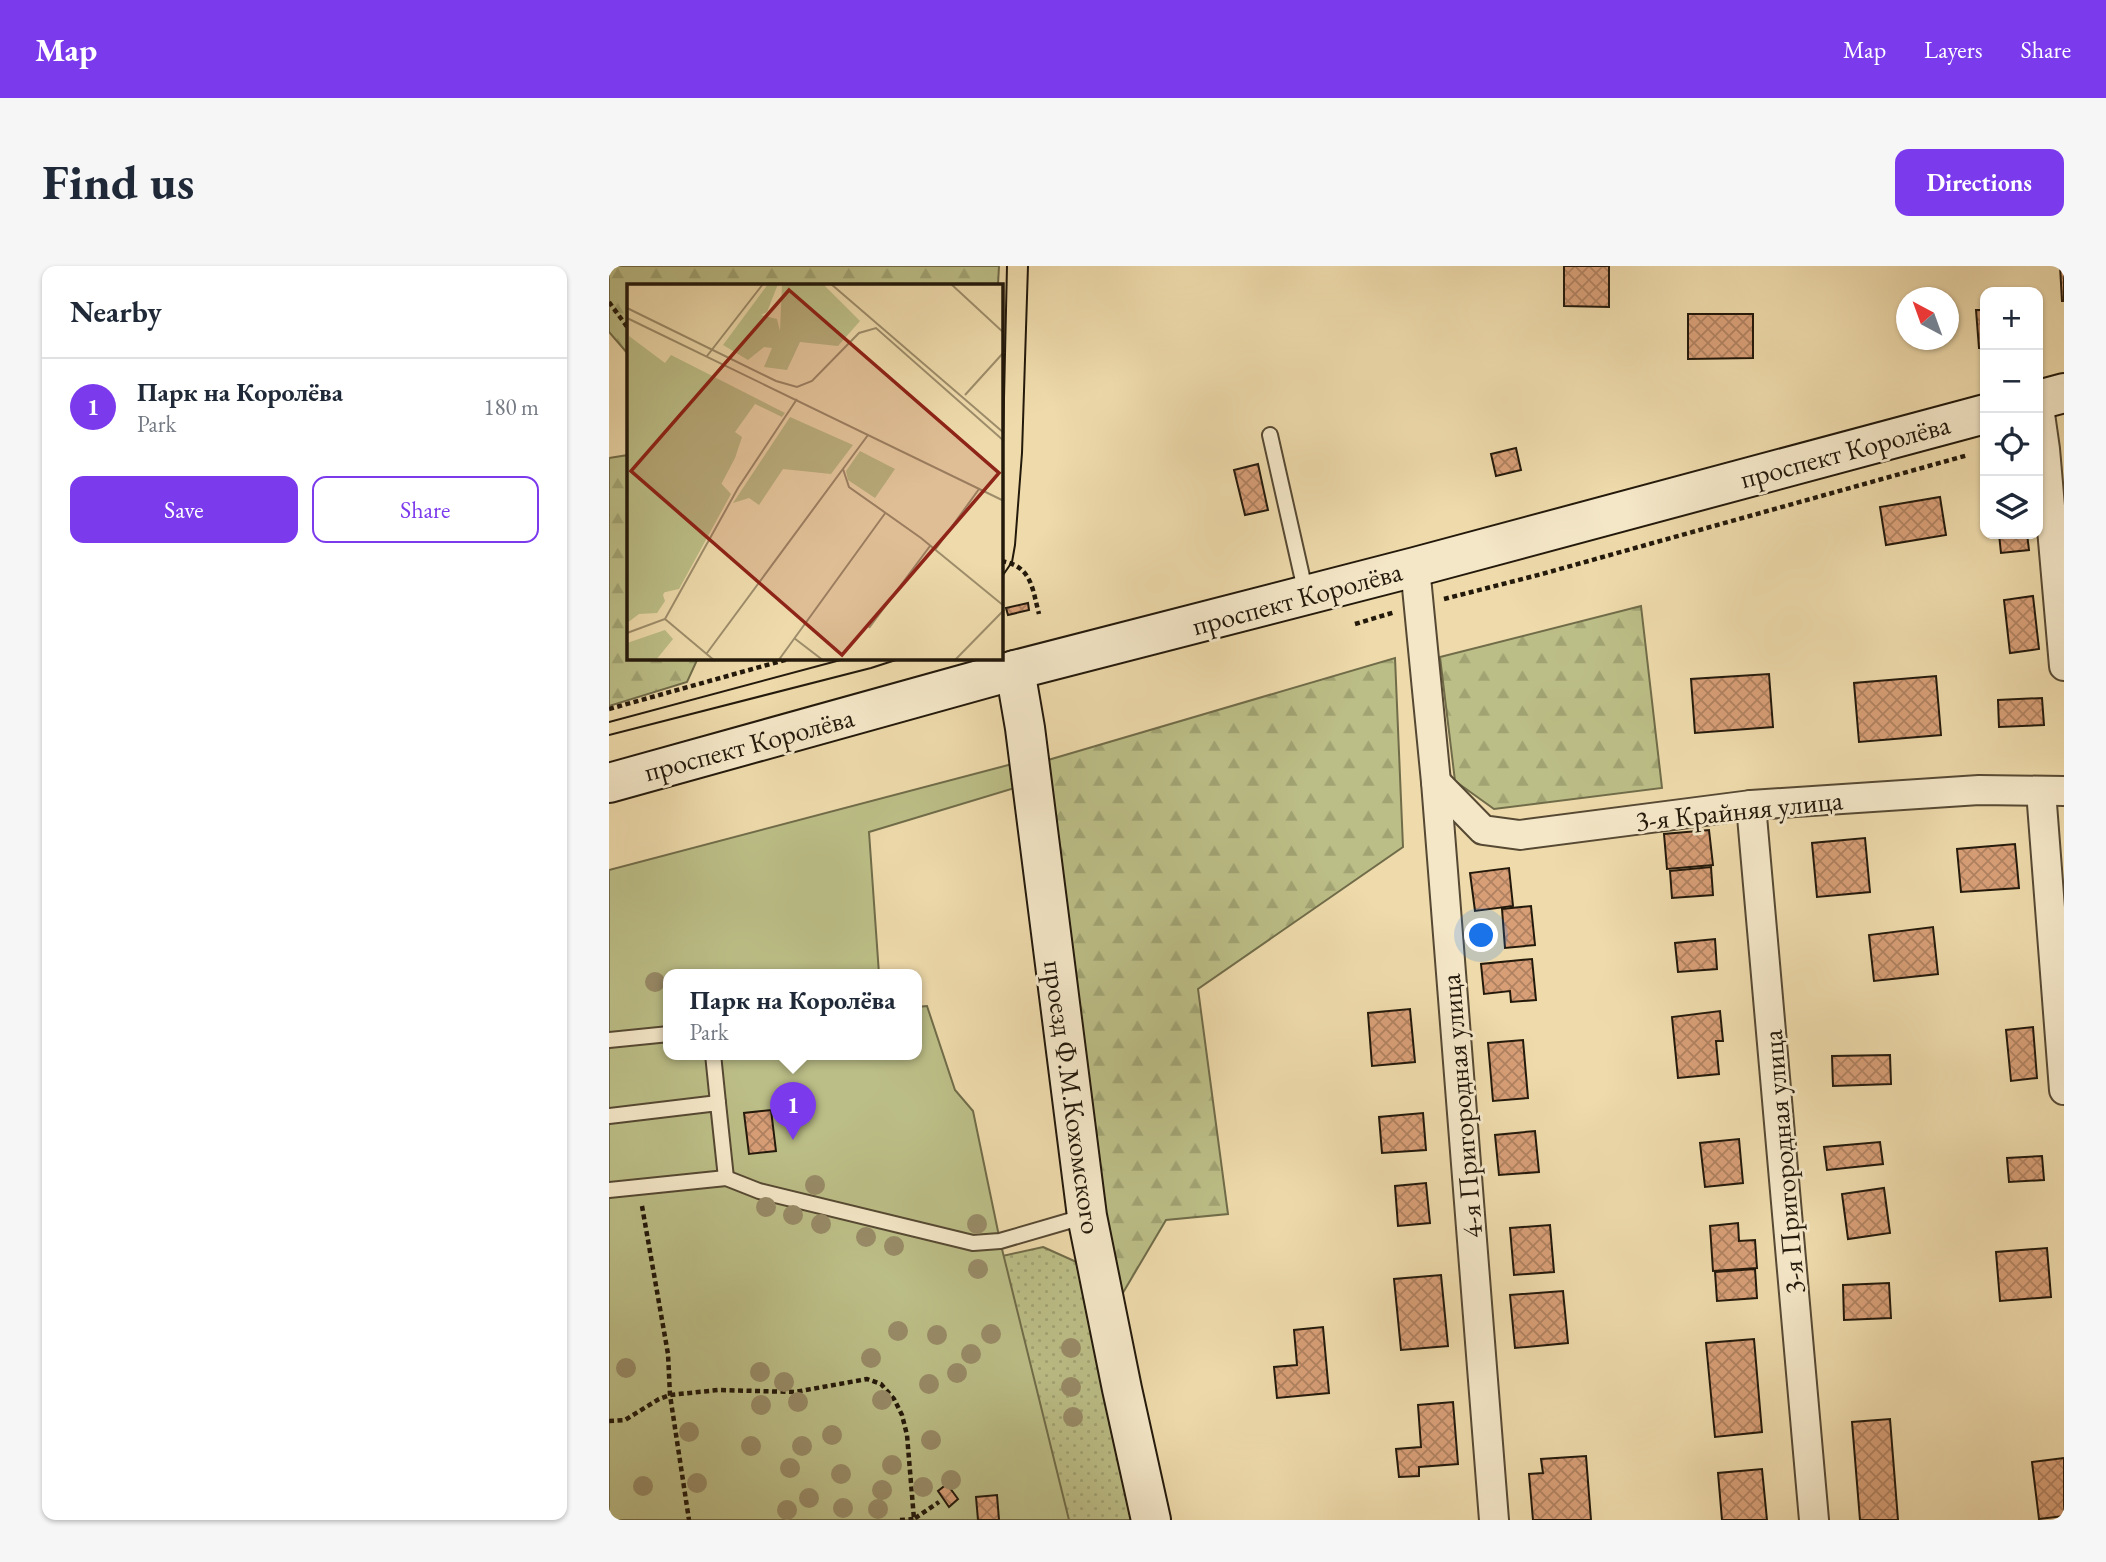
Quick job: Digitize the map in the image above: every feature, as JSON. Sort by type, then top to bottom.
[{"type":"main road","points":[[2043,399],[2064,393]]},
{"type":"main road","name":"проспект Королёва","points":[[609,783],[1015,670],[1415,567],[1980,415]]},
{"type":"main road","name":"проезд Ф.М.Кохомского","points":[[1015,670],[1025,728],[1087,1216],[1151,1520]]},
{"type":"street","points":[[2040,413],[2064,666]]},
{"type":"street","name":"4-я Пригородная улица","points":[[1415,567],[1436,782],[1494,1520]]},
{"type":"street","name":"3-я Крайняя улица","points":[[1436,782],[1483,830],[1520,835],[1751,805],[1979,790],[2053,791]]},
{"type":"street","points":[[2053,791],[2064,1090]]},
{"type":"street","name":"3-я Пригородная улица","points":[[1751,805],[1814,1520]]},
{"type":"lane","points":[[1270,435],[1306,595]]},
{"type":"lane","points":[[609,1040],[663,1035]]},
{"type":"lane","points":[[714,1060],[726,1178]]},
{"type":"lane","points":[[609,1116],[718,1103]]},
{"type":"lane","points":[[609,1191],[726,1178],[759,1191],[973,1243],[1000,1241],[1087,1216]]},
{"type":"path","points":[[609,302],[627,327]]},
{"type":"path","points":[[1355,624],[1556,571],[1972,454]]},
{"type":"path","points":[[1003,561],[1012,562],[1029,575],[1039,614]]},
{"type":"path","points":[[609,709],[785,660]]},
{"type":"path","points":[[639,1187],[668,1354],[670,1395],[689,1520]]},
{"type":"path","points":[[609,1421],[625,1420],[670,1395],[718,1390],[795,1392],[867,1379],[881,1384],[894,1399],[902,1415],[907,1435],[914,1520]]},
{"type":"path","points":[[900,1520],[914,1520],[939,1502]]},
{"type":"green space","points":[[609,266],[999,266],[998,284],[627,284],[627,353],[609,332]]},
{"type":"green space","points":[[627,455],[627,660],[697,660],[687,682],[609,706],[609,458]]},
{"type":"green space","points":[[1641,606],[1662,788],[1494,809],[1455,781],[1440,657]]},
{"type":"green space","points":[[1395,658],[1403,847],[1198,989],[1228,1214],[1166,1220],[1121,1296],[1099,1202],[1048,760]]},
{"type":"green space","points":[[1016,763],[1018,787],[869,832],[879,969],[663,969],[663,1060],[922,1060],[922,1006],[927,1006],[955,1090],[973,1111],[1000,1241],[1069,1520],[609,1520],[609,870]]},
{"type":"green space","points":[[1043,1247],[1081,1264],[1138,1520],[934,1520],[989,1259]]},
{"type":"building","points":[[1564,266],[1609,266],[1609,307],[1564,306]]},
{"type":"building","points":[[2060,266],[2064,266],[2064,301],[2062,301]]},
{"type":"building","points":[[1976,310],[1980,310],[1979,348]]},
{"type":"building","points":[[1688,314],[1753,314],[1753,358],[1688,359]]},
{"type":"building","points":[[1516,448],[1521,470],[1496,476],[1491,454]]},
{"type":"building","points":[[1258,464],[1268,510],[1245,515],[1234,470]]},
{"type":"building","points":[[1940,497],[1946,535],[1886,545],[1880,507]]},
{"type":"building","points":[[2000,539],[2028,539],[2029,550],[2001,553]]},
{"type":"building","points":[[2033,596],[2039,649],[2010,653],[2004,600]]},
{"type":"building","points":[[1028,603],[1029,610],[1008,615],[1006,608]]},
{"type":"building","points":[[1769,674],[1773,727],[1695,733],[1691,679]]},
{"type":"building","points":[[1936,676],[1941,735],[1859,742],[1854,683]]},
{"type":"building","points":[[2042,698],[2044,725],[1999,727],[1998,700]]},
{"type":"building","points":[[1709,830],[1713,865],[1667,869],[1664,834]]},
{"type":"building","points":[[1865,838],[1870,892],[1817,897],[1812,843]]},
{"type":"building","points":[[2015,844],[2019,888],[1961,892],[1957,849]]},
{"type":"building","points":[[1711,867],[1713,895],[1672,898],[1670,871]]},
{"type":"building","points":[[1509,868],[1513,906],[1475,911],[1470,873]]},
{"type":"building","points":[[1531,906],[1535,945],[1505,948],[1502,909]]},
{"type":"building","points":[[1933,927],[1938,974],[1874,981],[1869,935]]},
{"type":"building","points":[[1715,939],[1717,969],[1678,972],[1675,943]]},
{"type":"building","points":[[1532,959],[1536,1000],[1511,1002],[1510,991],[1484,994],[1481,964]]},
{"type":"building","points":[[1410,1009],[1415,1062],[1372,1066],[1368,1013]]},
{"type":"building","points":[[1720,1011],[1723,1041],[1716,1041],[1719,1074],[1678,1078],[1672,1017]]},
{"type":"building","points":[[2033,1027],[2037,1078],[2011,1081],[2006,1030]]},
{"type":"building","points":[[1523,1040],[1528,1098],[1493,1101],[1488,1043]]},
{"type":"building","points":[[1890,1055],[1891,1084],[1833,1086],[1832,1056]]},
{"type":"building","points":[[771,1110],[776,1151],[749,1154],[744,1113]]},
{"type":"building","points":[[1423,1113],[1426,1150],[1382,1153],[1379,1117]]},
{"type":"building","points":[[1535,1131],[1539,1172],[1499,1175],[1495,1135]]},
{"type":"building","points":[[1739,1139],[1743,1183],[1705,1187],[1700,1143]]},
{"type":"building","points":[[1880,1142],[1883,1164],[1827,1170],[1824,1147]]},
{"type":"building","points":[[2042,1156],[2044,1180],[2009,1182],[2007,1158]]},
{"type":"building","points":[[1426,1183],[1430,1223],[1398,1226],[1395,1186]]},
{"type":"building","points":[[1884,1188],[1890,1233],[1848,1239],[1842,1194]]},
{"type":"building","points":[[1738,1223],[1739,1241],[1755,1240],[1757,1268],[1713,1271],[1710,1226]]},
{"type":"building","points":[[1550,1225],[1554,1272],[1514,1275],[1510,1228]]},
{"type":"building","points":[[2047,1248],[2051,1297],[2000,1301],[1996,1252]]},
{"type":"building","points":[[1755,1269],[1757,1298],[1717,1301],[1715,1272]]},
{"type":"building","points":[[1441,1275],[1448,1346],[1401,1350],[1394,1279]]},
{"type":"building","points":[[1889,1283],[1891,1318],[1844,1320],[1843,1285]]},
{"type":"building","points":[[1563,1291],[1568,1343],[1515,1348],[1510,1295]]},
{"type":"building","points":[[1323,1327],[1329,1393],[1277,1398],[1274,1367],[1297,1365],[1294,1330]]},
{"type":"building","points":[[1754,1339],[1762,1432],[1715,1437],[1706,1343]]},
{"type":"building","points":[[1453,1402],[1458,1464],[1419,1467],[1419,1476],[1399,1477],[1396,1449],[1421,1447],[1418,1405]]},
{"type":"building","points":[[1890,1419],[1898,1520],[1860,1520],[1852,1422]]},
{"type":"building","points":[[1586,1456],[1591,1520],[1533,1520],[1529,1474],[1543,1473],[1541,1459]]},
{"type":"building","points":[[2064,1458],[2064,1516],[2039,1519],[2032,1462]]},
{"type":"building","points":[[1762,1469],[1767,1520],[1722,1520],[1718,1473]]},
{"type":"building","points":[[947,1484],[958,1499],[949,1507],[938,1491]]},
{"type":"building","points":[[997,1495],[999,1520],[978,1520],[976,1497]]},
{"type":"tram line","points":[[1003,443],[1007,266]]},
{"type":"tram line","points":[[1003,575],[1012,562],[1015,545],[1022,453],[1028,266]]},
{"type":"tram line","points":[[609,722],[841,660]]},
{"type":"tram line","points":[[609,735],[896,660]]},
{"type":"place","name":"Парк на Королёва","points":[[793,1140]]}]
